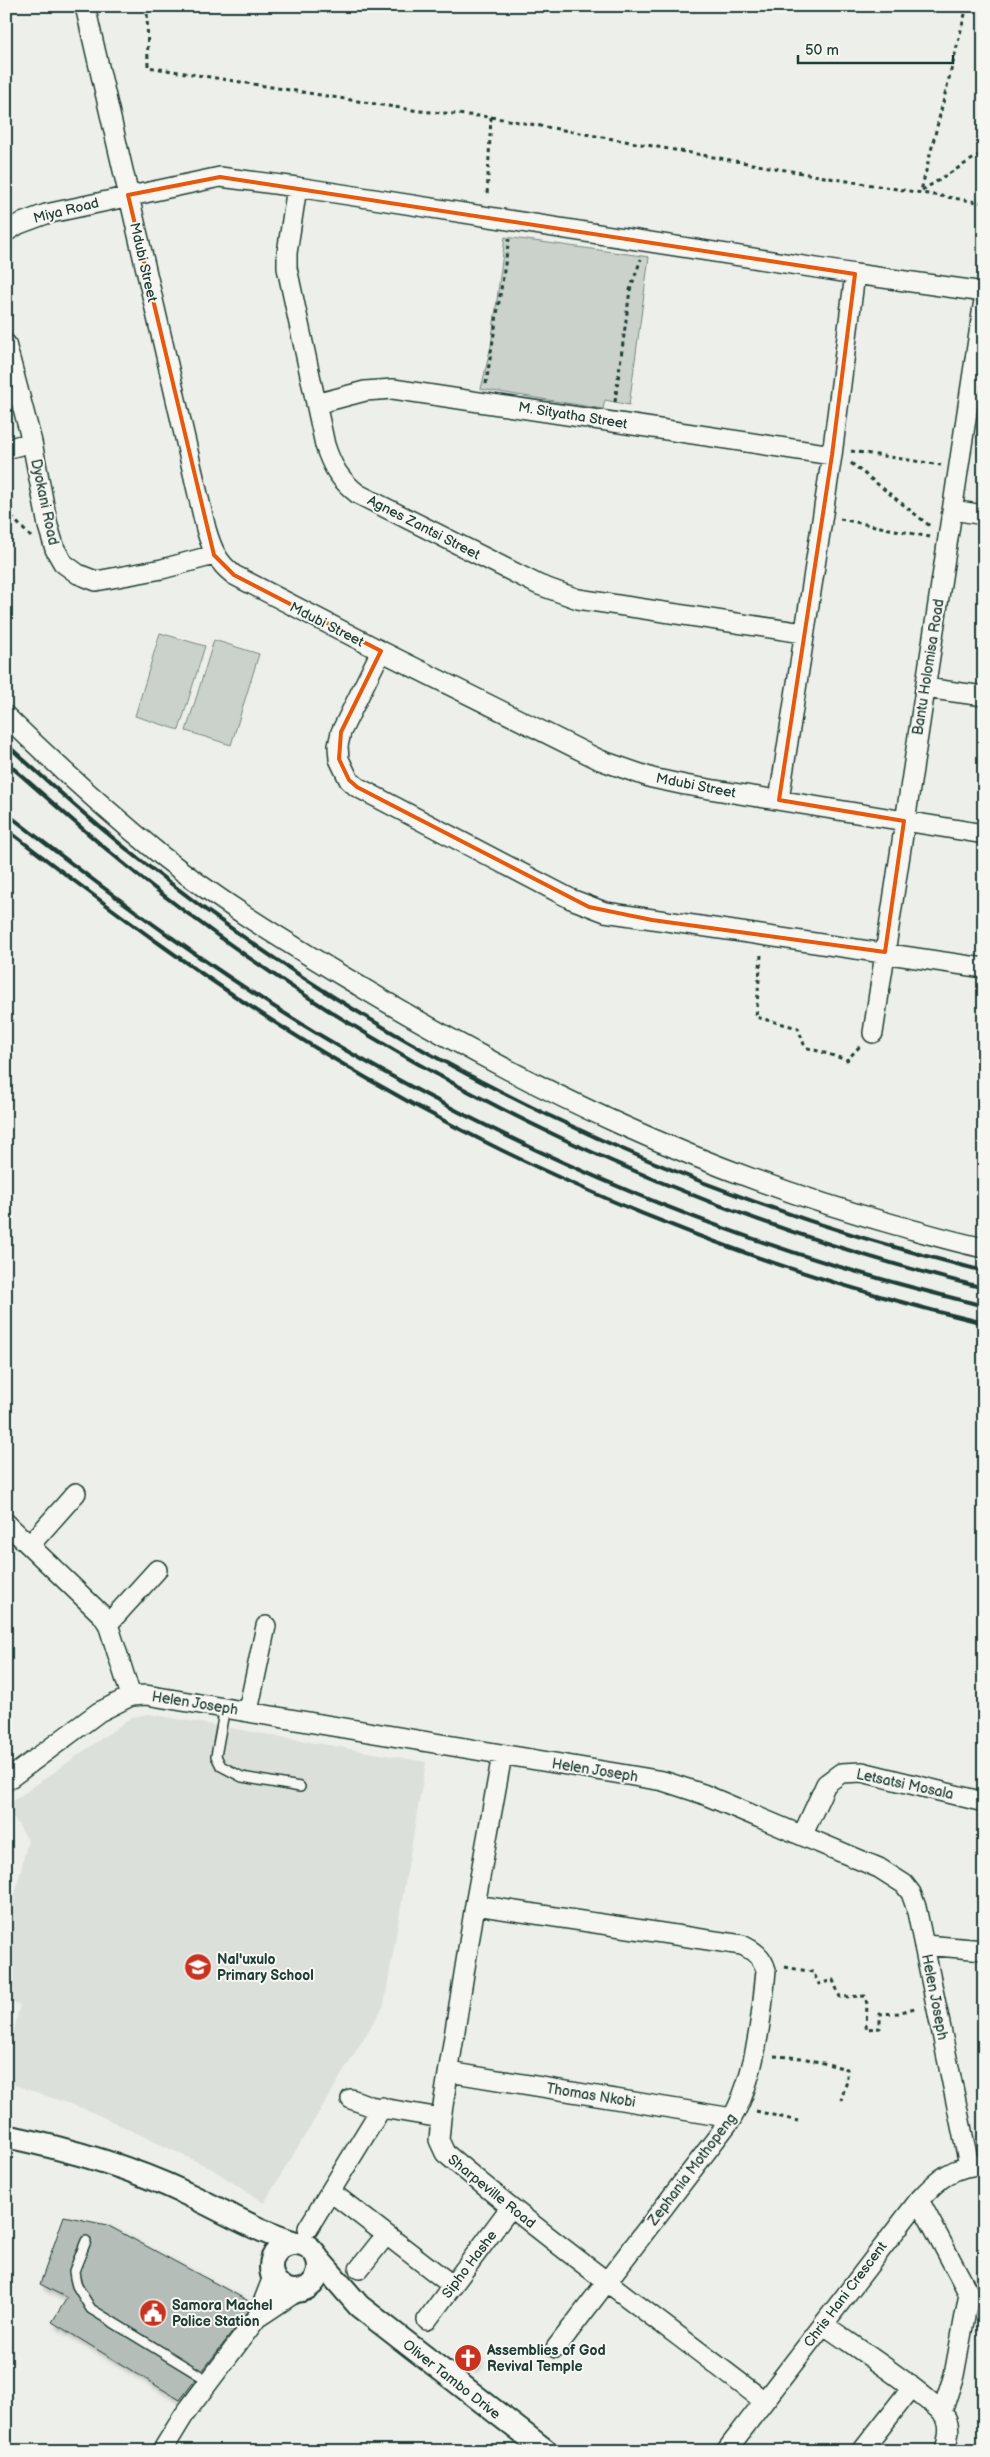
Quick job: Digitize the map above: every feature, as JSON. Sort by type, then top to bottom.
[{"type":"street","name":"Mdubi Street","points":[[85,6],[206,529],[214,555],[222,566],[234,575],[381,652],[600,760],[625,770],[685,784],[984,834]]},
{"type":"street","name":"Miya Road","points":[[6,232],[32,218],[220,177],[297,187],[855,274],[984,292]]},
{"type":"street","name":"Agnes Zantsi Street","points":[[297,187],[286,253],[287,268],[330,460],[344,483],[358,494],[539,585],[578,599],[803,633]]},
{"type":"street","points":[[779,800],[832,452],[855,274]]},
{"type":"street","name":"Bantu Holomisa Road","points":[[873,1034],[904,821],[982,327],[984,300]]},
{"type":"street","name":"Dyokani Road","points":[[6,344],[32,442],[48,526],[55,549],[63,563],[78,574],[96,580],[162,569],[214,555]]},
{"type":"street","name":"M. Sityatha Street","points":[[316,404],[378,389],[430,393],[832,452]]},
{"type":"street","points":[[6,449],[32,442]]},
{"type":"street","points":[[952,510],[984,515]]},
{"type":"street","points":[[381,652],[341,732],[338,746],[343,771],[357,787],[589,907],[652,920],[885,952],[984,968]]},
{"type":"street","points":[[926,688],[984,696]]},
{"type":"street","points":[[6,716],[74,781],[163,856],[258,925],[472,1052],[574,1105],[681,1152],[800,1196],[984,1248]]},
{"type":"street","points":[[30,1545],[76,1493]]},
{"type":"street","points":[[6,1523],[94,1606],[108,1624],[131,1696]]},
{"type":"street","points":[[108,1624],[157,1570]]},
{"type":"street","points":[[248,1711],[266,1626]]},
{"type":"street","name":"Helen Joseph","points":[[6,1781],[99,1712],[131,1696],[146,1695],[225,1707],[502,1756],[663,1781],[704,1794],[880,1868],[904,1884],[912,1893],[925,1945],[936,2003],[976,2165]]},
{"type":"street","name":"Sharpeville Road","points":[[502,1756],[475,1905],[439,2140],[445,2153],[510,2208],[608,2280],[764,2401]]},
{"type":"street","name":"Letsatsi Mosala","points":[[803,1834],[826,1784],[841,1773],[862,1772],[984,1802]]},
{"type":"street","points":[[475,1905],[742,1945],[754,1951],[763,1960],[766,1970]]},
{"type":"street","points":[[925,1945],[984,1950]]},
{"type":"street","name":"Zephania Mothopeng","points":[[556,2348],[736,2111],[748,2085],[766,1970]]},
{"type":"street","name":"Thomas Nkobi","points":[[449,2072],[736,2111]]},
{"type":"street","points":[[351,2099],[441,2118]]},
{"type":"street","points":[[162,2451],[184,2415],[257,2318],[272,2273],[272,2259],[278,2250],[302,2235],[331,2192],[382,2107]]},
{"type":"street","points":[[6,2136],[123,2166],[185,2193],[238,2221],[302,2235]]},
{"type":"street","name":"Chris Hani Crescent","points":[[726,2451],[918,2200],[946,2174],[976,2165]]},
{"type":"street","points":[[331,2192],[453,2286]]},
{"type":"street","points":[[918,2200],[968,2294],[954,2375],[942,2412]]},
{"type":"street","name":"Sipho Hashe","points":[[426,2320],[510,2208]]},
{"type":"street","points":[[238,2221],[264,2252],[272,2273],[286,2290],[300,2291]]},
{"type":"street","points":[[359,2269],[386,2234]]},
{"type":"street","points":[[257,2318],[300,2291],[312,2286],[317,2278],[320,2270],[319,2260],[314,2251],[306,2245],[302,2235]]},
{"type":"street","name":"Oliver Tambo Drive","points":[[319,2260],[359,2306],[546,2451]]},
{"type":"street","name":"Oliver Tambo Drive","points":[[300,2291],[326,2295],[359,2306]]},
{"type":"street","points":[[822,2324],[912,2387],[942,2412],[948,2424],[945,2451]]},
{"type":"street","points":[[862,2451],[912,2387]]},
{"type":"lane","points":[[225,1707],[216,1756],[221,1766],[242,1777],[300,1787]]},
{"type":"lane","points":[[86,2241],[74,2271],[77,2286],[91,2309],[209,2381]]},
{"type":"path","points":[[147,6],[148,67],[400,109],[490,117],[841,180],[984,202]]},
{"type":"path","points":[[921,191],[967,6]]},
{"type":"path","points":[[483,401],[509,239],[504,220],[486,195],[490,117]]},
{"type":"path","points":[[921,191],[984,152]]},
{"type":"path","points":[[612,421],[630,290],[647,242]]},
{"type":"path","points":[[832,452],[959,468]]},
{"type":"path","points":[[832,452],[948,541]]},
{"type":"path","points":[[822,516],[948,541]]},
{"type":"path","points":[[763,936],[756,1017],[798,1028],[805,1047],[847,1060],[873,1034]]},
{"type":"path","points":[[766,1970],[783,1966],[799,1968],[813,1972],[819,1984],[832,1980],[840,1997],[865,1996],[867,2004],[866,2029],[880,2028],[880,2014],[898,2013],[936,2003]]},
{"type":"path","points":[[753,2054],[803,2058],[847,2069],[847,2081],[841,2100]]},
{"type":"path","points":[[736,2111],[798,2121]]},
{"type":"highlighted area","points":[[220,177],[855,274],[832,455],[779,800],[904,821],[885,952],[652,920],[589,907],[357,787],[349,780],[339,759],[341,732],[381,651],[234,575],[214,555],[128,195]]},
{"type":"shaded area","points":[[505,237],[649,257],[629,405],[605,400],[603,409],[481,389],[491,346]]},
{"type":"shaded area","points":[[160,633],[205,646],[179,730],[135,716]]},
{"type":"shaded area","points":[[214,640],[259,654],[231,745],[186,731]]},
{"type":"shaded area","name":"Nal'uxulo Primary School","points":[[149,1714],[426,1762],[384,2005],[264,2203],[212,2169],[90,2111],[6,2082],[6,2063],[20,2005],[6,2001],[6,1932],[28,1840],[6,1806],[132,1717]]},
{"type":"building","name":"Samora Machel Police Station","points":[[64,2216],[107,2225],[254,2304],[180,2400],[52,2322],[67,2298],[40,2284]]},
{"type":"building","name":"Assemblies of God Revival Temple","points":[[464,2349],[478,2359],[472,2367],[458,2357]]},
{"type":"railway","points":[[6,744],[133,854],[245,938],[342,1002],[443,1061],[546,1114],[652,1162],[761,1204],[872,1240],[984,1271]]},
{"type":"railway","points":[[6,762],[115,856],[183,910],[274,975],[368,1035],[465,1090],[564,1140],[666,1184],[770,1224],[876,1259],[984,1288]]},
{"type":"railway","points":[[6,813],[172,938],[258,997],[347,1051],[473,1119],[602,1180],[735,1232],[871,1276],[984,1306]]},
{"type":"railway","points":[[6,829],[123,917],[242,1001],[324,1053],[401,1098],[480,1139],[561,1178],[643,1214],[727,1246],[897,1301],[984,1323]]},
{"type":"place","name":"Nal'uxulo Primary School","points":[[198,1967]]},
{"type":"place","name":"Samora Machel Police Station","points":[[153,2313]]},
{"type":"place","name":"Assemblies of God Revival Temple","points":[[468,2358]]}]
